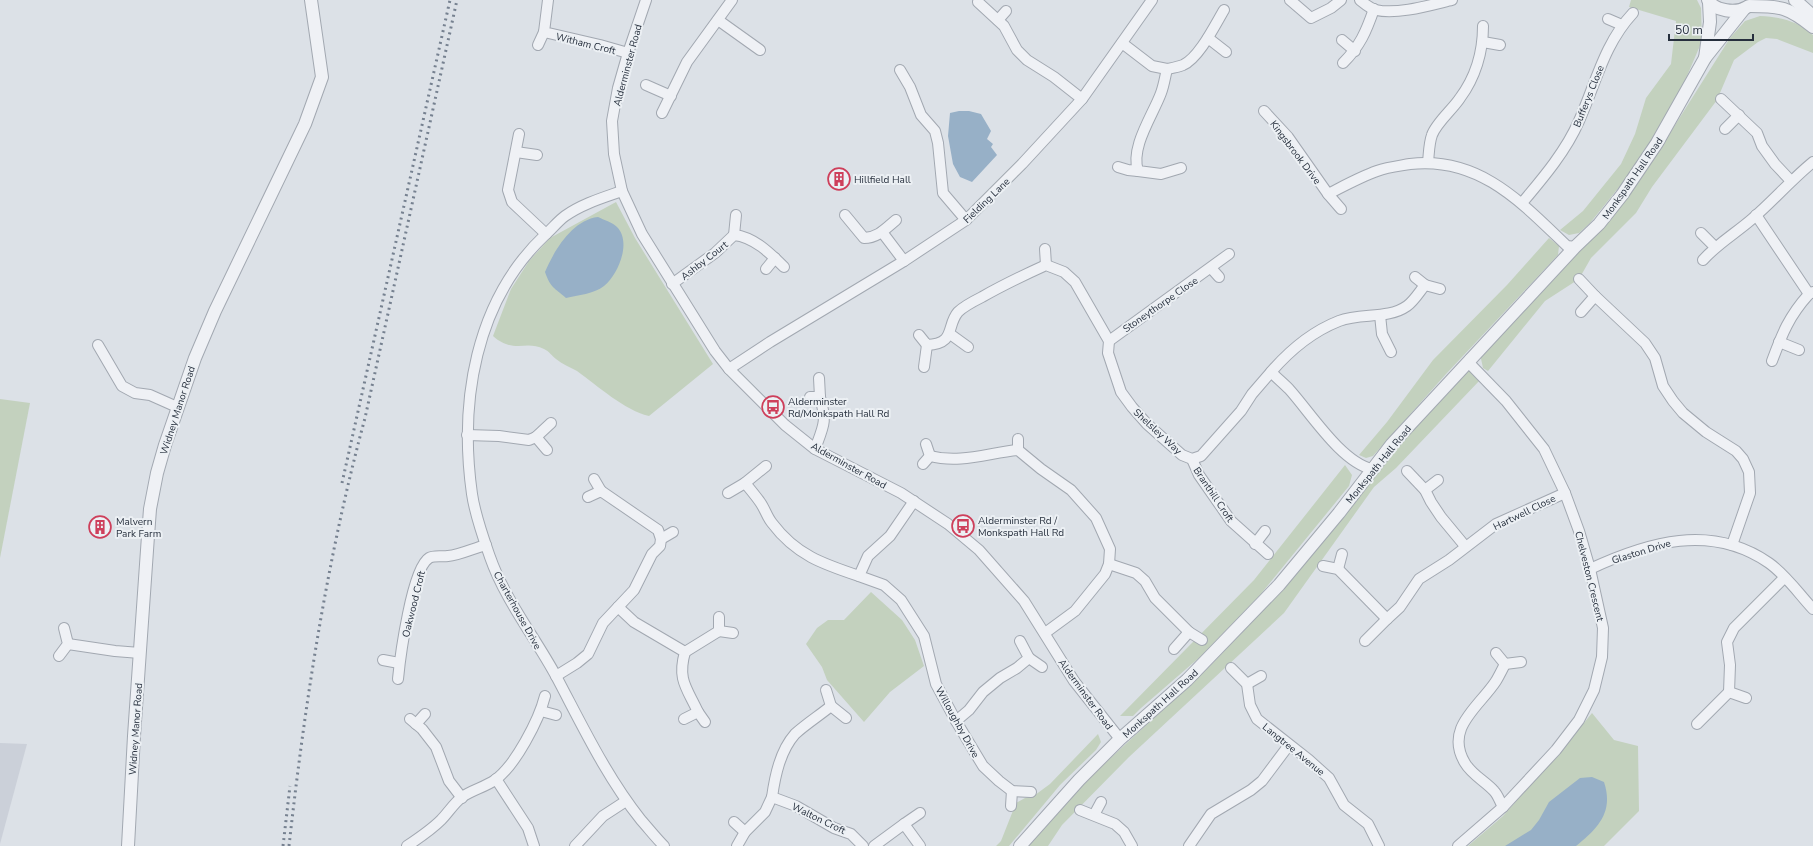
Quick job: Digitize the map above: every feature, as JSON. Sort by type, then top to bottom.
[{"type":"street","name":"Widney Manor Road","points":[[128,846],[150,509],[157,473],[194,358],[215,311],[306,124],[322,77],[311,0]]},
{"type":"street","name":"Witham Croft","points":[[538,44],[544,32],[548,0]]},
{"type":"street","name":"Alderminster Road","points":[[646,0],[618,88],[612,122],[614,154],[622,191],[642,234],[672,284],[729,370],[785,425],[815,449],[914,502],[948,524],[979,550],[1024,601],[1046,633],[1074,681],[1120,739]]},
{"type":"street","points":[[662,114],[687,62],[732,0]]},
{"type":"street","points":[[1290,0],[1311,18],[1331,8],[1341,0]]},
{"type":"street","points":[[1360,0],[1374,9],[1383,11],[1417,8],[1452,0]]},
{"type":"street","points":[[1795,0],[1813,16]]},
{"type":"street","points":[[1709,1],[1726,10],[1735,11],[1749,5],[1776,6],[1796,13],[1813,27]]},
{"type":"street","name":"Monkspath Hall Road","points":[[1705,58],[1710,22],[1709,1]]},
{"type":"street","points":[[978,2],[1004,26],[1017,50],[1027,60],[1054,77],[1082,98]]},
{"type":"street","name":"Fielding Lane","points":[[729,370],[776,338],[904,261],[966,220],[1022,164],[1082,98],[1122,43],[1147,2]]},
{"type":"street","name":"Monkspath Hall Road","points":[[1020,846],[1058,801],[1120,739],[1187,680],[1279,585],[1408,426],[1575,247],[1599,224],[1638,172],[1657,143],[1705,58],[1749,5]]},
{"type":"street","points":[[1343,63],[1355,51],[1364,37],[1374,9]]},
{"type":"street","points":[[1122,43],[1152,66],[1167,69],[1183,65],[1198,52],[1224,10]]},
{"type":"street","points":[[998,20],[1006,11]]},
{"type":"street","name":"Bufferys Close","points":[[1522,203],[1564,148],[1579,122],[1604,57],[1622,25],[1633,13]]},
{"type":"street","points":[[1608,19],[1622,25]]},
{"type":"street","points":[[718,20],[760,50]]},
{"type":"street","points":[[1428,162],[1432,133],[1461,97],[1477,66],[1483,42],[1483,26]]},
{"type":"street","name":"Witham Croft","points":[[544,32],[628,53]]},
{"type":"street","points":[[1208,38],[1226,52]]},
{"type":"street","points":[[1342,40],[1355,51]]},
{"type":"street","points":[[1483,42],[1500,45]]},
{"type":"street","points":[[1138,171],[1135,163],[1140,140],[1162,92],[1167,69]]},
{"type":"street","points":[[900,70],[910,87],[921,115],[934,131],[938,143],[943,194],[966,220]]},
{"type":"street","points":[[646,85],[671,96]]},
{"type":"street","points":[[1721,99],[1739,114],[1757,133],[1762,146],[1791,182]]},
{"type":"street","name":"Kingsbrook Drive","points":[[1264,110],[1288,138],[1328,194],[1341,209]]},
{"type":"street","points":[[1725,129],[1739,114]]},
{"type":"street","points":[[519,134],[508,190],[512,202],[546,234]]},
{"type":"street","points":[[516,152],[537,155]]},
{"type":"street","name":"Kingsbrook Drive","points":[[1328,194],[1378,171],[1398,166],[1428,162],[1460,166],[1483,176],[1522,203],[1567,246],[1575,247]]},
{"type":"street","points":[[1703,260],[1715,247],[1737,232],[1813,162]]},
{"type":"street","points":[[1118,167],[1128,170],[1160,174],[1181,168]]},
{"type":"street","name":"Charterhouse Drive","points":[[622,191],[584,205],[564,216],[524,257],[503,287],[483,332],[470,392],[467,435],[472,495],[486,545],[497,575],[556,676],[580,723],[626,801],[664,846]]},
{"type":"street","name":"Ashby Court","points":[[672,284],[715,253],[734,235],[736,214]]},
{"type":"street","points":[[845,215],[864,238],[871,238],[882,232],[896,220]]},
{"type":"street","points":[[1756,215],[1811,293],[1796,309],[1784,329],[1772,361]]},
{"type":"street","points":[[882,232],[904,261]]},
{"type":"street","points":[[1701,233],[1715,247]]},
{"type":"street","name":"Ashby Court","points":[[734,235],[745,236],[775,258],[784,267]]},
{"type":"street","points":[[927,345],[934,345],[944,340],[950,334],[952,324],[959,312],[1014,280],[1046,265],[1044,249]]},
{"type":"street","name":"Stoneythorpe Close","points":[[1109,341],[1229,254]]},
{"type":"street","points":[[766,269],[775,258]]},
{"type":"street","name":"Shelsley Way","points":[[1046,265],[1064,272],[1075,282],[1109,341],[1108,354],[1121,392],[1147,424],[1182,455],[1192,459],[1201,456],[1229,426],[1252,394],[1271,372],[1289,352],[1304,339],[1339,321],[1356,316],[1380,316],[1408,306],[1425,284]]},
{"type":"street","points":[[1211,268],[1218,277]]},
{"type":"street","points":[[1415,277],[1425,284],[1440,289]]},
{"type":"street","points":[[1579,279],[1645,343],[1655,358],[1663,386],[1683,413],[1706,432],[1736,451],[1749,472],[1750,493],[1732,545]]},
{"type":"street","points":[[1581,312],[1595,296]]},
{"type":"street","points":[[1380,316],[1382,334],[1391,352]]},
{"type":"street","points":[[919,334],[927,345],[924,367]]},
{"type":"street","points":[[950,334],[968,347]]},
{"type":"street","points":[[1779,342],[1799,350]]},
{"type":"street","points":[[98,345],[122,386],[136,393],[150,395],[177,407]]},
{"type":"street","name":"Chelveston Crescent","points":[[1458,846],[1503,807],[1556,750],[1579,720],[1594,690],[1602,656],[1603,624],[1579,531],[1565,492],[1544,449],[1506,401],[1471,365],[1470,359]]},
{"type":"street","points":[[1271,372],[1288,389],[1327,435],[1356,463],[1362,467],[1372,469]]},
{"type":"street","points":[[815,449],[825,415],[815,397],[819,378]]},
{"type":"street","points":[[467,435],[499,436],[529,440],[536,437],[551,423]]},
{"type":"street","points":[[536,437],[547,450]]},
{"type":"street","points":[[1018,439],[1018,450]]},
{"type":"street","points":[[926,444],[930,456]]},
{"type":"street","points":[[930,456],[943,460],[965,459],[998,452],[1018,450],[1041,469],[1071,490],[1096,518],[1110,549],[1109,564],[1105,574],[1075,611],[1046,633]]},
{"type":"street","points":[[922,464],[930,456]]},
{"type":"street","name":"Branthill Croft","points":[[1192,459],[1199,475],[1231,521],[1268,554]]},
{"type":"street","points":[[728,493],[745,483],[766,466]]},
{"type":"street","points":[[1408,471],[1425,490],[1430,502],[1440,518],[1465,546]]},
{"type":"street","points":[[556,676],[588,654],[603,623],[634,590],[652,554],[660,546],[662,539],[658,530],[601,491],[594,478]]},
{"type":"street","points":[[1425,490],[1438,480]]},
{"type":"street","name":"Willoughby Drive","points":[[745,483],[761,503],[771,522],[785,539],[801,553],[823,564],[884,585],[901,600],[924,636],[936,684],[956,722],[983,766],[1012,791]]},
{"type":"street","points":[[588,497],[601,491]]},
{"type":"street","name":"Hartwell Close","points":[[1365,641],[1400,607],[1420,579],[1449,560],[1465,546],[1496,524],[1565,492]]},
{"type":"street","points":[[859,576],[868,556],[890,536],[914,502]]},
{"type":"street","points":[[1256,544],[1264,531]]},
{"type":"street","points":[[662,539],[673,532]]},
{"type":"street","name":"Glaston Drive","points":[[1590,569],[1652,546],[1683,539],[1709,540],[1732,545],[1751,552],[1770,564],[1812,605]]},
{"type":"street","name":"Oakwood Croft","points":[[398,679],[399,663],[418,573],[423,565],[430,558],[449,556],[486,545]]},
{"type":"street","points":[[1338,569],[1342,554]]},
{"type":"street","points":[[1109,564],[1136,573],[1145,580],[1155,598],[1189,632],[1202,640]]},
{"type":"street","points":[[1323,566],[1338,569],[1387,619]]},
{"type":"street","points":[[1697,724],[1729,692],[1730,665],[1727,642],[1734,628],[1784,578]]},
{"type":"street","points":[[618,607],[634,622],[685,652]]},
{"type":"street","points":[[718,616],[720,631]]},
{"type":"street","points":[[64,628],[68,644]]},
{"type":"street","points":[[705,722],[698,712],[681,676],[685,652],[720,631],[733,633]]},
{"type":"street","points":[[1174,649],[1189,632]]},
{"type":"street","points":[[1020,641],[1029,658],[1042,667]]},
{"type":"street","points":[[68,644],[140,653]]},
{"type":"street","points":[[59,656],[68,644]]},
{"type":"street","points":[[1496,653],[1505,664]]},
{"type":"street","points":[[956,722],[969,710],[983,692],[1029,658]]},
{"type":"street","points":[[383,660],[399,663]]},
{"type":"street","points":[[1505,664],[1521,662]]},
{"type":"street","points":[[1503,807],[1494,791],[1479,779],[1465,764],[1458,747],[1460,731],[1469,715],[1496,681],[1505,664]]},
{"type":"street","points":[[1231,668],[1247,684],[1261,676]]},
{"type":"street","name":"Langtree Avenue","points":[[1247,684],[1250,705],[1256,719],[1329,778],[1344,805],[1368,824],[1379,846]]},
{"type":"street","points":[[826,690],[831,706],[846,718]]},
{"type":"street","points":[[1729,692],[1746,698]]},
{"type":"street","points":[[407,846],[423,836],[462,798],[496,780],[515,758],[541,711],[545,696]]},
{"type":"street","points":[[737,846],[745,832],[765,812],[772,797],[776,773],[783,754],[795,735],[831,706]]},
{"type":"street","points":[[541,711],[556,715]]},
{"type":"street","points":[[684,719],[698,712]]},
{"type":"street","points":[[425,714],[413,722],[436,747],[449,781],[462,798]]},
{"type":"street","points":[[1189,846],[1211,814],[1251,790],[1262,781],[1289,745]]},
{"type":"street","points":[[496,780],[528,828],[534,846]]},
{"type":"street","points":[[1011,806],[1012,791],[1031,792]]},
{"type":"street","name":"Walton Croft","points":[[772,797],[796,806],[834,828],[851,834],[863,846]]},
{"type":"street","points":[[575,846],[603,816],[626,801]]},
{"type":"street","points":[[1094,815],[1102,802]]},
{"type":"street","points":[[1080,810],[1115,824],[1124,832],[1132,846]]},
{"type":"street","points":[[874,846],[920,813]]},
{"type":"street","points":[[734,822],[745,832]]},
{"type":"street","points":[[904,824],[920,846]]},
{"type":"shaded area","points":[[0,743],[27,744],[0,844]]},
{"type":"green space","points":[[1631,0],[1697,0],[1701,8],[1702,41],[1678,97],[1633,170],[1590,223],[1579,233],[1569,235],[1560,230],[1583,211],[1621,164],[1635,134],[1646,98],[1671,64],[1676,21],[1629,7]]},
{"type":"green space","points":[[1760,16],[1775,17],[1789,21],[1807,30],[1813,35],[1813,53],[1777,39],[1766,38],[1758,42],[1734,60],[1717,100],[1652,187],[1636,213],[1591,258],[1579,279],[1545,301],[1488,371],[1483,368],[1480,354],[1601,228],[1658,152],[1730,38],[1745,21]]},
{"type":"green space","points":[[616,202],[635,238],[713,364],[649,416],[630,409],[577,371],[558,361],[546,350],[531,346],[513,346],[500,341],[493,336],[511,289],[529,261],[550,238]]},
{"type":"green space","points":[[1549,238],[1559,246],[1558,255],[1446,374],[1373,456],[1366,458],[1359,455],[1387,422],[1433,360],[1507,285]]},
{"type":"green space","points":[[1467,371],[1473,372],[1481,379],[1396,468],[1374,487],[1284,613],[1129,757],[1062,825],[1048,846],[1027,846],[1077,789],[1208,668],[1257,617],[1289,580],[1378,468]]},
{"type":"green space","points":[[0,399],[30,403],[0,558]]},
{"type":"green space","points":[[1345,465],[1352,475],[1349,486],[1260,595],[1200,657],[1133,716],[1120,716],[1254,580]]},
{"type":"green space","points":[[871,592],[902,620],[915,640],[924,666],[890,692],[864,722],[827,680],[822,667],[806,644],[817,628],[828,620],[844,620]]},
{"type":"green space","points":[[1592,713],[1614,740],[1638,746],[1639,811],[1604,846],[1468,846],[1503,816],[1562,750]]},
{"type":"green space","points":[[1098,734],[1101,742],[1096,750],[1060,785],[1009,846],[996,846],[1001,841],[1016,803],[1035,795],[1050,784]]},
{"type":"water","points":[[969,111],[981,114],[991,131],[987,139],[993,144],[991,147],[997,155],[972,182],[960,177],[953,164],[948,136],[950,113]]},
{"type":"water","points":[[598,217],[615,225],[621,233],[623,249],[618,266],[609,281],[600,289],[591,293],[566,298],[551,285],[545,272],[553,255],[572,230],[589,219]]},
{"type":"water","points":[[1592,777],[1604,782],[1607,793],[1605,811],[1597,826],[1576,846],[1505,846],[1531,830],[1539,820],[1549,802],[1580,778]]},
{"type":"railway","points":[[342,483],[450,0]]},
{"type":"railway","points":[[289,846],[302,738],[328,577],[351,471],[365,418],[457,0]]},
{"type":"railway","points":[[283,846],[290,786]]},
{"type":"place","name":"Hillfield Hall","points":[[839,179]]},
{"type":"place","name":"Alderminster Rd/Monkspath Hall Rd","points":[[773,407]]},
{"type":"place","name":"Alderminster Rd / Monkspath Hall Rd","points":[[963,526]]},
{"type":"place","name":"Malvern Park Farm","points":[[100,527]]}]
